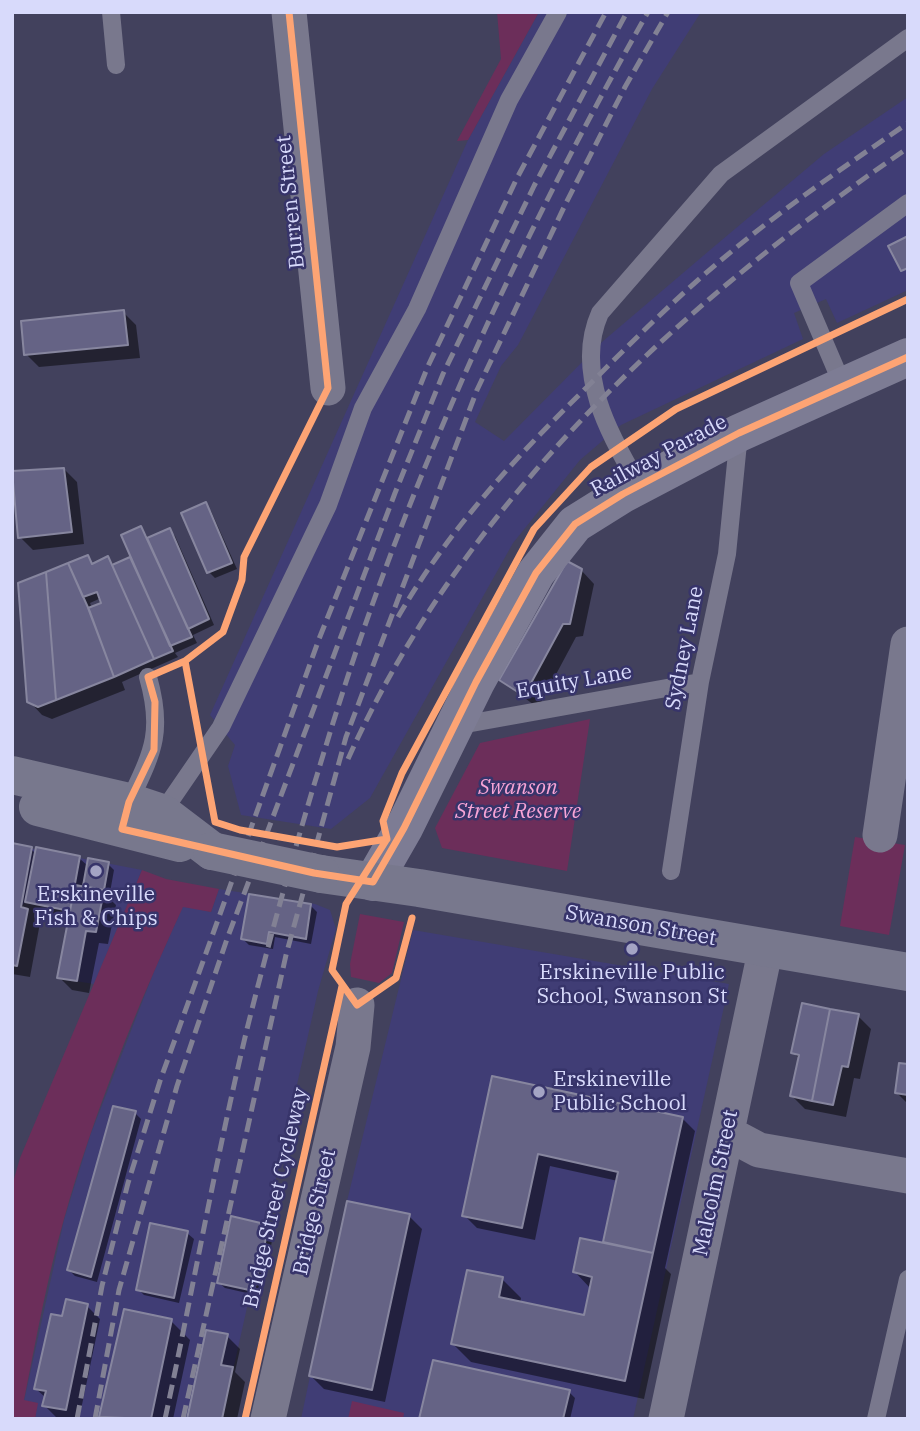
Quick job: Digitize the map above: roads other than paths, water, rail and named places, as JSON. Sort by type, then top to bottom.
[{"type":"main road","points":[[12,775],[145,807],[212,851]]},
{"type":"main road","name":"Swanson Street","points":[[12,800],[212,851],[321,874],[908,972]]},
{"type":"street","name":"Burren Street","points":[[289,12],[328,388]]},
{"type":"street","name":"Railway Parade","points":[[373,882],[476,682],[536,573],[575,524],[639,485],[739,433],[908,356]]},
{"type":"street","points":[[880,835],[908,644]]},
{"type":"street","name":"Malcolm Street","points":[[666,1419],[766,947]]},
{"type":"street","name":"Bridge Street","points":[[268,1419],[354,1046],[358,1005]]},
{"type":"street","points":[[727,1133],[759,1150],[908,1176]]},
{"type":"lane","points":[[111,12],[116,65]]},
{"type":"lane","points":[[145,807],[220,727],[328,505],[363,408],[416,309],[509,100],[558,12]]},
{"type":"lane","points":[[639,485],[609,435],[594,380],[589,354],[591,334],[600,313],[721,174],[908,38]]},
{"type":"lane","points":[[843,386],[799,282],[908,203]]},
{"type":"lane","name":"Sydney Lane","points":[[671,871],[700,682],[727,554],[739,433]]},
{"type":"lane","points":[[145,807],[154,750],[155,702],[148,677]]},
{"type":"lane","name":"Equity Lane","points":[[455,726],[700,682]]},
{"type":"lane","points":[[876,1419],[908,1279]]},
{"type":"railway","points":[[77,1419],[102,1286],[128,1183],[160,1081],[319,639],[428,366],[517,178],[606,12]]},
{"type":"railway","points":[[95,1419],[119,1290],[177,1086],[227,939],[395,493],[443,374],[534,186],[627,12]]},
{"type":"railway","points":[[165,1419],[247,1029],[319,768],[375,597],[407,511],[480,340],[561,172],[648,12]]},
{"type":"railway","points":[[183,1419],[286,955],[346,737],[477,390],[566,203],[625,87],[668,12]]},
{"type":"railway","points":[[398,617],[437,557],[480,500],[553,421],[648,327],[742,243],[908,123]]},
{"type":"railway","points":[[348,759],[396,666],[452,577],[515,494],[585,416],[660,342],[740,273],[908,148]]},
{"type":"place","name":"Erskineville Fish & Chips","points":[[96,871]]},
{"type":"place","name":"Erskineville Public School, Swanson St","points":[[632,949]]},
{"type":"place","name":"Erskineville Public School","points":[[539,1092]]},
{"type":"park label","name":"Swanson Street Reserve","points":[[518,800]]}]
